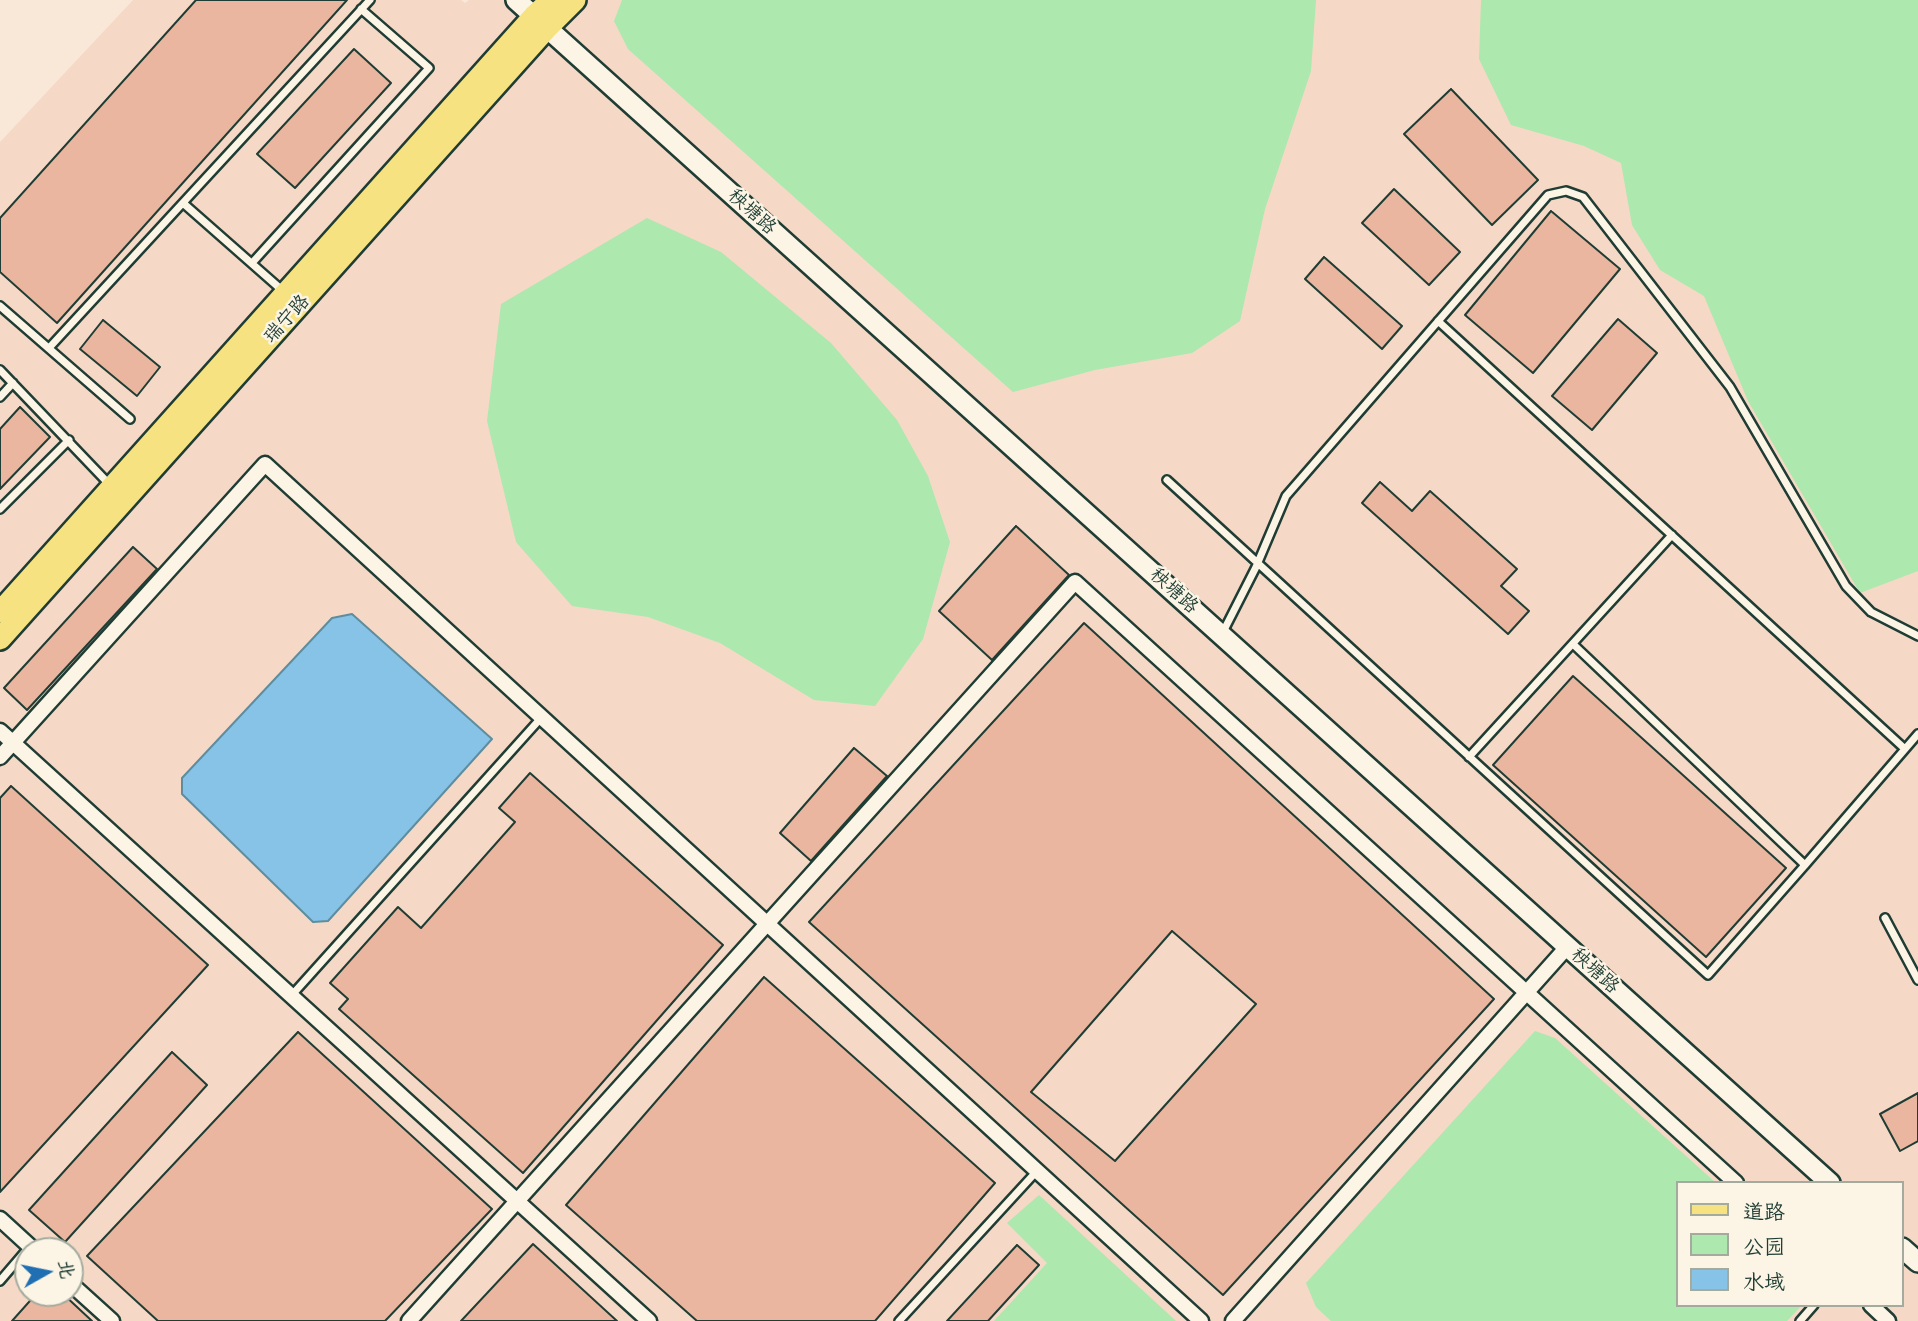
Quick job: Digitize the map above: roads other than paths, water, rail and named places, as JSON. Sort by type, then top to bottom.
[{"type":"main road","name":"秧塘路","points":[[516,0],[1828,1181]]},
{"type":"main road","name":"瑞宁路","points":[[541,22],[551,0]]},
{"type":"main road","name":"瑞宁路","points":[[0,639],[292,299],[541,22],[575,0]]},
{"type":"main road","name":"瑞宁路","points":[[0,612],[111,488],[292,299]]},
{"type":"main road","points":[[1904,1250],[1918,1262]]},
{"type":"street","points":[[0,757],[265,464],[1201,1321]]},
{"type":"street","points":[[409,1321],[1075,582],[1734,1181]]},
{"type":"street","points":[[0,731],[649,1321]]},
{"type":"street","points":[[1233,1321],[1568,946]]},
{"type":"street","points":[[0,1219],[20,1237]]},
{"type":"street","points":[[84,1296],[112,1321]]},
{"type":"street","points":[[1873,1307],[1888,1321]]},
{"type":"lane","points":[[49,348],[370,0]]},
{"type":"lane","points":[[252,263],[429,68],[361,9]]},
{"type":"lane","points":[[1222,634],[1258,563],[1286,496],[1548,195],[1566,191],[1583,197],[1730,387],[1846,586],[1871,612],[1918,636]]},
{"type":"lane","points":[[183,203],[292,299]]},
{"type":"lane","points":[[0,306],[130,419]]},
{"type":"lane","points":[[1438,321],[1905,749]]},
{"type":"lane","points":[[0,370],[69,440],[111,488]]},
{"type":"lane","points":[[0,397],[13,383]]},
{"type":"lane","points":[[0,509],[69,440]]},
{"type":"lane","points":[[1167,480],[1708,975],[1918,734]]},
{"type":"lane","points":[[1469,757],[1672,535]]},
{"type":"lane","points":[[1574,645],[1805,864]]},
{"type":"lane","points":[[291,996],[541,718]]},
{"type":"lane","points":[[1885,918],[1918,980]]},
{"type":"lane","points":[[899,1321],[1037,1172]]},
{"type":"lane","points":[[0,1281],[14,1267]]},
{"type":"lane","points":[[1800,1321],[1812,1307]]},
{"type":"water","points":[[352,614],[492,739],[328,921],[313,922],[182,794],[182,778],[332,618]]}]
